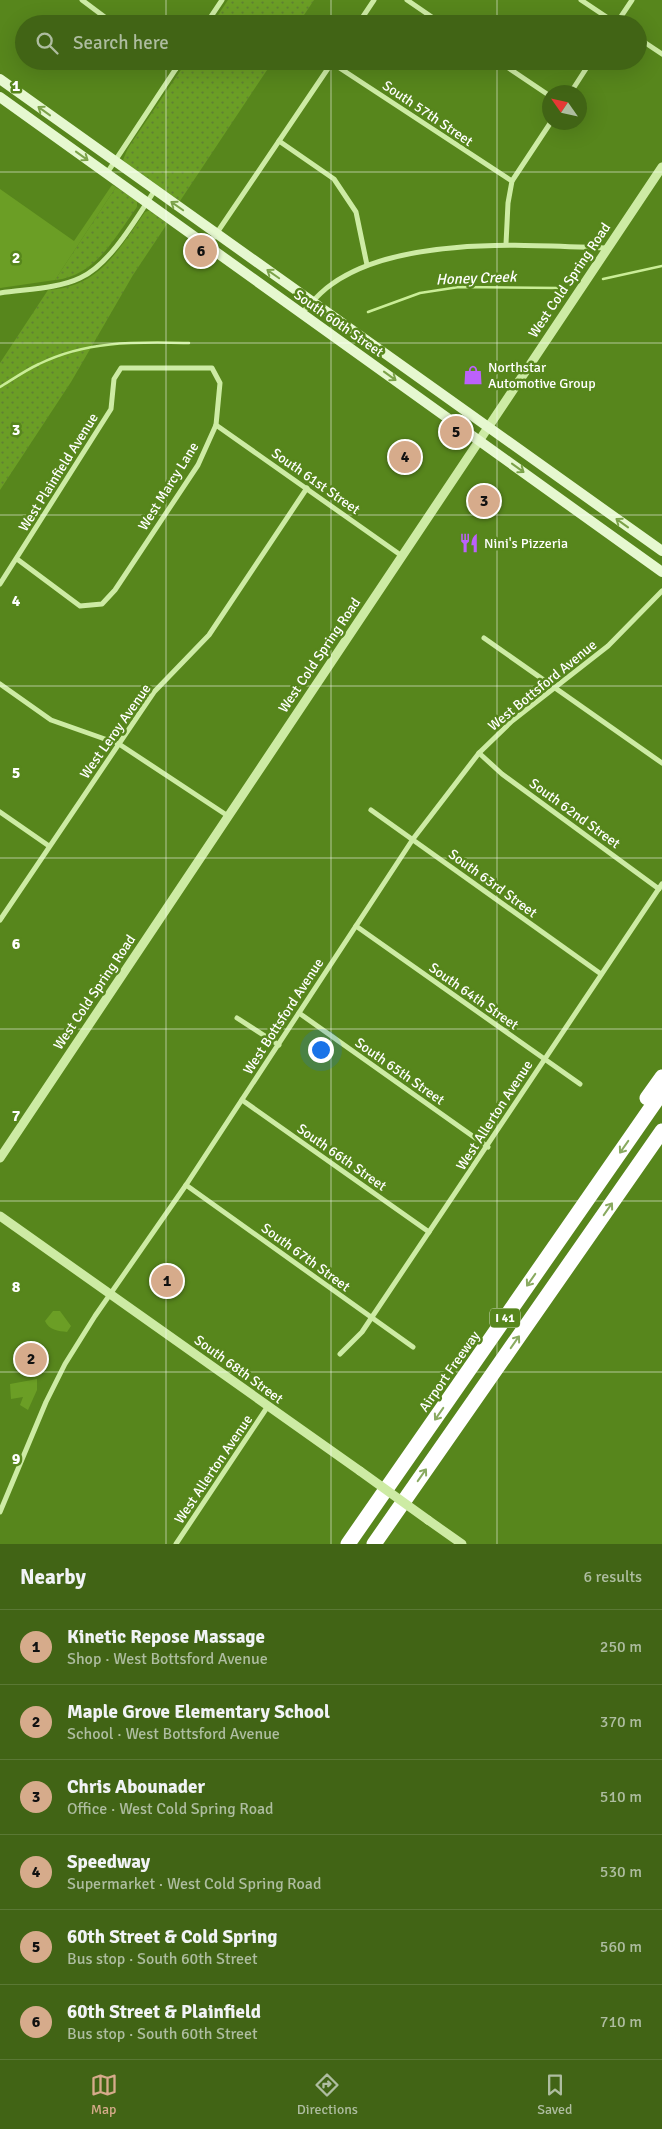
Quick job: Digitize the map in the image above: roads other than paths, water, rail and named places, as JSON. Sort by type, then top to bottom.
[{"type":"highway","points":[[636,1130],[642,1107],[662,1077]]},
{"type":"highway","name":"Airport Freeway","points":[[348,1544],[662,1092]]},
{"type":"highway","name":"I 41","points":[[374,1544],[662,1131]]},
{"type":"main road","name":"South 60th Street","points":[[0,79],[662,551]]},
{"type":"main road","name":"South 60th Street","points":[[0,97],[662,572]]},
{"type":"main road","points":[[418,396],[425,390],[437,397],[446,398]]},
{"type":"street","points":[[82,0],[102,15]]},
{"type":"street","points":[[212,15],[222,0]]},
{"type":"street","points":[[364,15],[374,0]]},
{"type":"street","points":[[407,0],[429,15]]},
{"type":"street","points":[[581,0],[603,15]]},
{"type":"street","points":[[622,15],[632,0]]},
{"type":"street","points":[[647,44],[662,54]]},
{"type":"street","points":[[106,174],[175,70]]},
{"type":"street","points":[[208,246],[327,70]]},
{"type":"street","name":"South 57th Street","points":[[344,70],[512,181]]},
{"type":"street","points":[[511,70],[542,91]]},
{"type":"street","points":[[576,85],[586,70]]},
{"type":"street","points":[[506,244],[508,203],[512,181],[546,130]]},
{"type":"street","points":[[279,141],[334,179],[356,212],[367,265]]},
{"type":"street","name":"West Cold Spring Road","points":[[0,1158],[487,426],[662,167]]},
{"type":"street","points":[[0,293],[65,284],[80,278],[105,259],[155,190]]},
{"type":"street","points":[[302,313],[332,284],[367,265],[404,256],[473,246],[506,244],[606,248]]},
{"type":"street","name":"West Plainfield Avenue","points":[[0,584],[111,409],[114,378],[121,368],[212,368]]},
{"type":"street","name":"West Marcy Lane","points":[[17,559],[80,606],[102,604],[115,590],[198,464],[216,425],[220,383],[212,368]]},
{"type":"street","name":"South 61st Street","points":[[216,425],[402,556]]},
{"type":"street","name":"West Leroy Avenue","points":[[0,920],[48,846],[154,692],[209,635],[307,488]]},
{"type":"street","name":"West Bottsford Avenue","points":[[0,1512],[56,1381],[96,1316],[186,1185],[413,839],[479,753],[512,721],[608,646],[662,591]]},
{"type":"street","points":[[484,638],[662,763]]},
{"type":"street","points":[[0,684],[51,720],[119,744],[228,816]]},
{"type":"street","name":"South 62nd Street","points":[[479,753],[502,774],[660,886]]},
{"type":"street","name":"South 63rd Street","points":[[372,810],[601,974]]},
{"type":"street","points":[[0,812],[48,846]]},
{"type":"street","name":"West Allerton Avenue","points":[[340,1354],[362,1332],[488,1147],[544,1059],[660,886]]},
{"type":"street","name":"South 64th Street","points":[[356,926],[580,1084]]},
{"type":"street","name":"South 65th Street","points":[[300,1013],[488,1147]]},
{"type":"street","points":[[237,1018],[278,1045]]},
{"type":"street","name":"South 66th Street","points":[[242,1100],[429,1232]]},
{"type":"street","name":"South 67th Street","points":[[186,1185],[413,1347]]},
{"type":"street","name":"South 68th Street","points":[[0,1216],[462,1544]]},
{"type":"street","name":"West Allerton Avenue","points":[[176,1544],[268,1406]]},
{"type":"waterway","name":"Honey Creek","points":[[603,279],[662,266]]},
{"type":"waterway","name":"Honey Creek","points":[[368,312],[420,293],[459,287],[559,288]]},
{"type":"waterway","name":"Honey Creek","points":[[0,387],[39,364],[76,350],[113,344],[189,343]]},
{"type":"place","name":"60th Street & Plainfield","points":[[201,251]]},
{"type":"place","name":"Northstar Automotive Group","points":[[473,375]]},
{"type":"place","name":"60th Street & Cold Spring","points":[[456,432]]},
{"type":"place","name":"Speedway","points":[[405,457]]},
{"type":"place","name":"Chris Abounader","points":[[484,501]]},
{"type":"place","name":"Nini's Pizzeria","points":[[469,543]]},
{"type":"place","name":"Kinetic Repose Massage","points":[[167,1281]]},
{"type":"place","name":"Maple Grove Elementary School","points":[[31,1359]]}]
